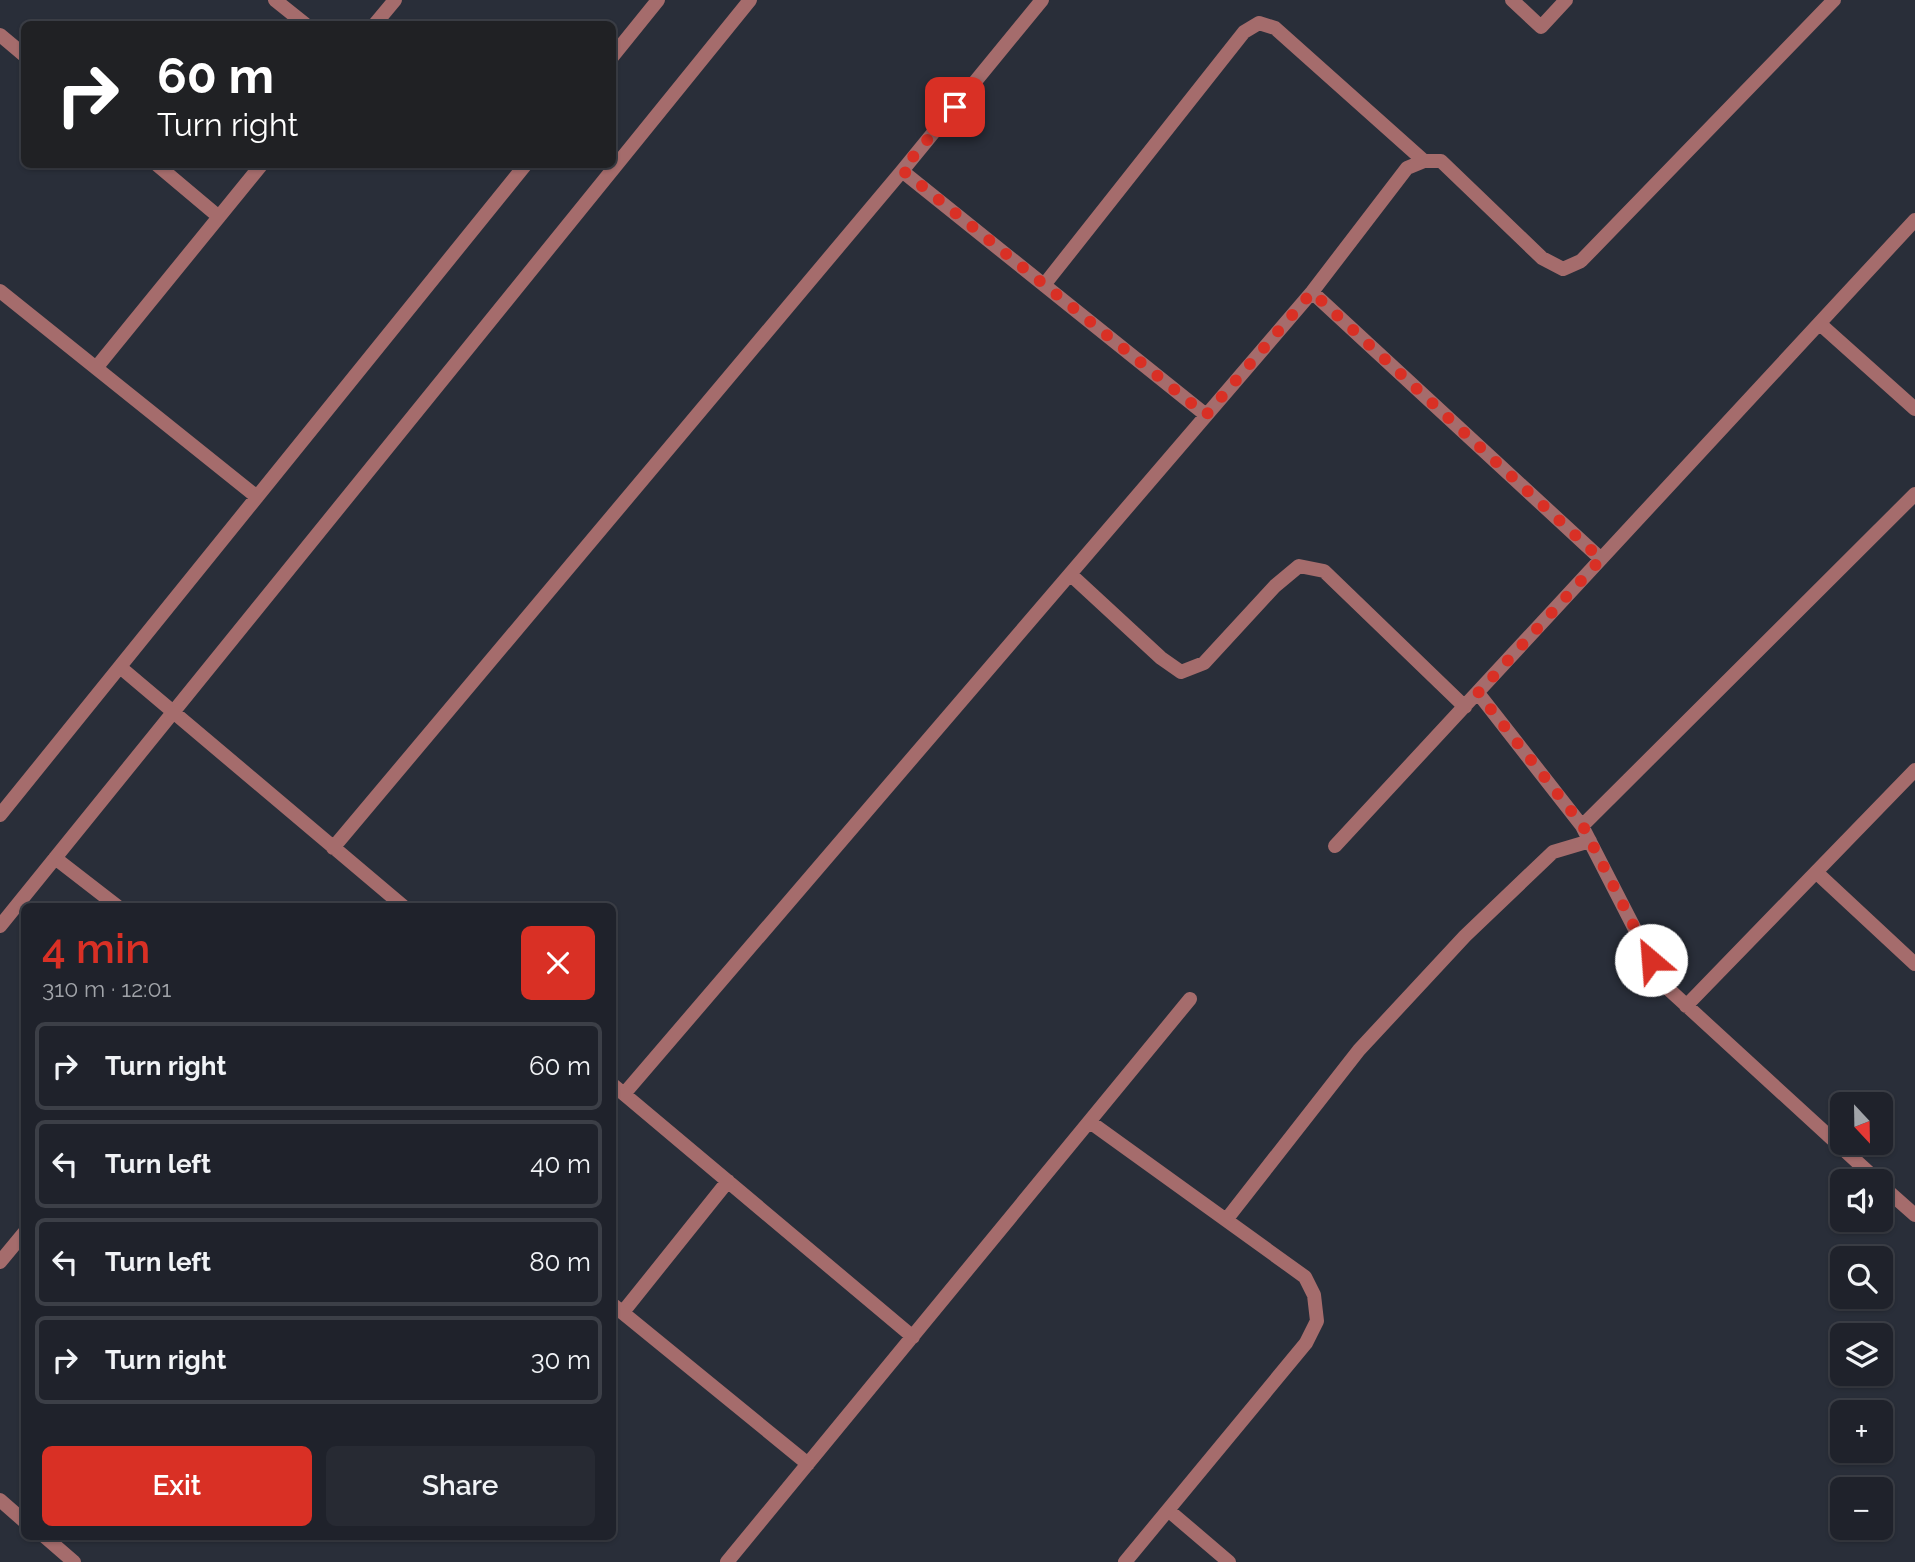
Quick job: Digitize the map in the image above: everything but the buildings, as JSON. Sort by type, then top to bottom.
[{"type":"street","points":[[275,0],[301,21]]},
{"type":"street","points":[[378,21],[395,0]]},
{"type":"street","points":[[616,52],[658,0]]},
{"type":"street","points":[[616,165],[750,0]]},
{"type":"street","points":[[333,848],[1042,0]]},
{"type":"street","points":[[1511,0],[1541,27],[1566,0]]},
{"type":"street","points":[[913,1337],[618,1089],[1070,575],[1312,292],[1406,168],[1424,161],[1441,161],[1542,258],[1563,269],[1581,261],[1834,0]]},
{"type":"street","points":[[1044,285],[1244,33],[1259,23],[1275,28],[1424,161]]},
{"type":"street","points":[[0,34],[21,52]]},
{"type":"street","points":[[161,168],[219,217]]},
{"type":"street","points":[[96,368],[259,168]]},
{"type":"street","points":[[0,815],[523,168]]},
{"type":"street","points":[[0,926],[614,168]]},
{"type":"street","points":[[902,170],[1206,415]]},
{"type":"street","points":[[1335,846],[1915,220]]},
{"type":"street","points":[[0,292],[257,497]]},
{"type":"street","points":[[1312,292],[1601,559]]},
{"type":"street","points":[[1819,324],[1915,409]]},
{"type":"street","points":[[1583,826],[1915,494]]},
{"type":"street","points":[[1070,575],[1161,658],[1181,672],[1204,663],[1275,586],[1299,566],[1324,571],[1465,706]]},
{"type":"street","points":[[120,667],[398,903]]},
{"type":"street","points":[[1478,693],[1583,826],[1663,984],[1864,1169]]},
{"type":"street","points":[[1686,1006],[1915,770]]},
{"type":"street","points":[[1226,1220],[1359,1050],[1465,936],[1553,852],[1590,841]]},
{"type":"street","points":[[55,858],[113,903]]},
{"type":"street","points":[[1816,872],[1915,964]]},
{"type":"street","points":[[727,1562],[1190,999]]},
{"type":"street","points":[[1090,1122],[1305,1277],[1314,1296],[1317,1321],[1306,1343],[1125,1562]]},
{"type":"street","points":[[727,1181],[617,1308],[808,1465]]},
{"type":"street","points":[[1893,1195],[1915,1215]]},
{"type":"street","points":[[0,1262],[21,1237]]},
{"type":"street","points":[[0,1500],[21,1518]]},
{"type":"street","points":[[1168,1510],[1228,1562]]},
{"type":"street","points":[[49,1540],[74,1562]]},
{"type":"route","points":[[955,107],[902,170],[1206,415],[1312,292],[1601,559],[1478,693],[1583,826],[1651,960]]}]
